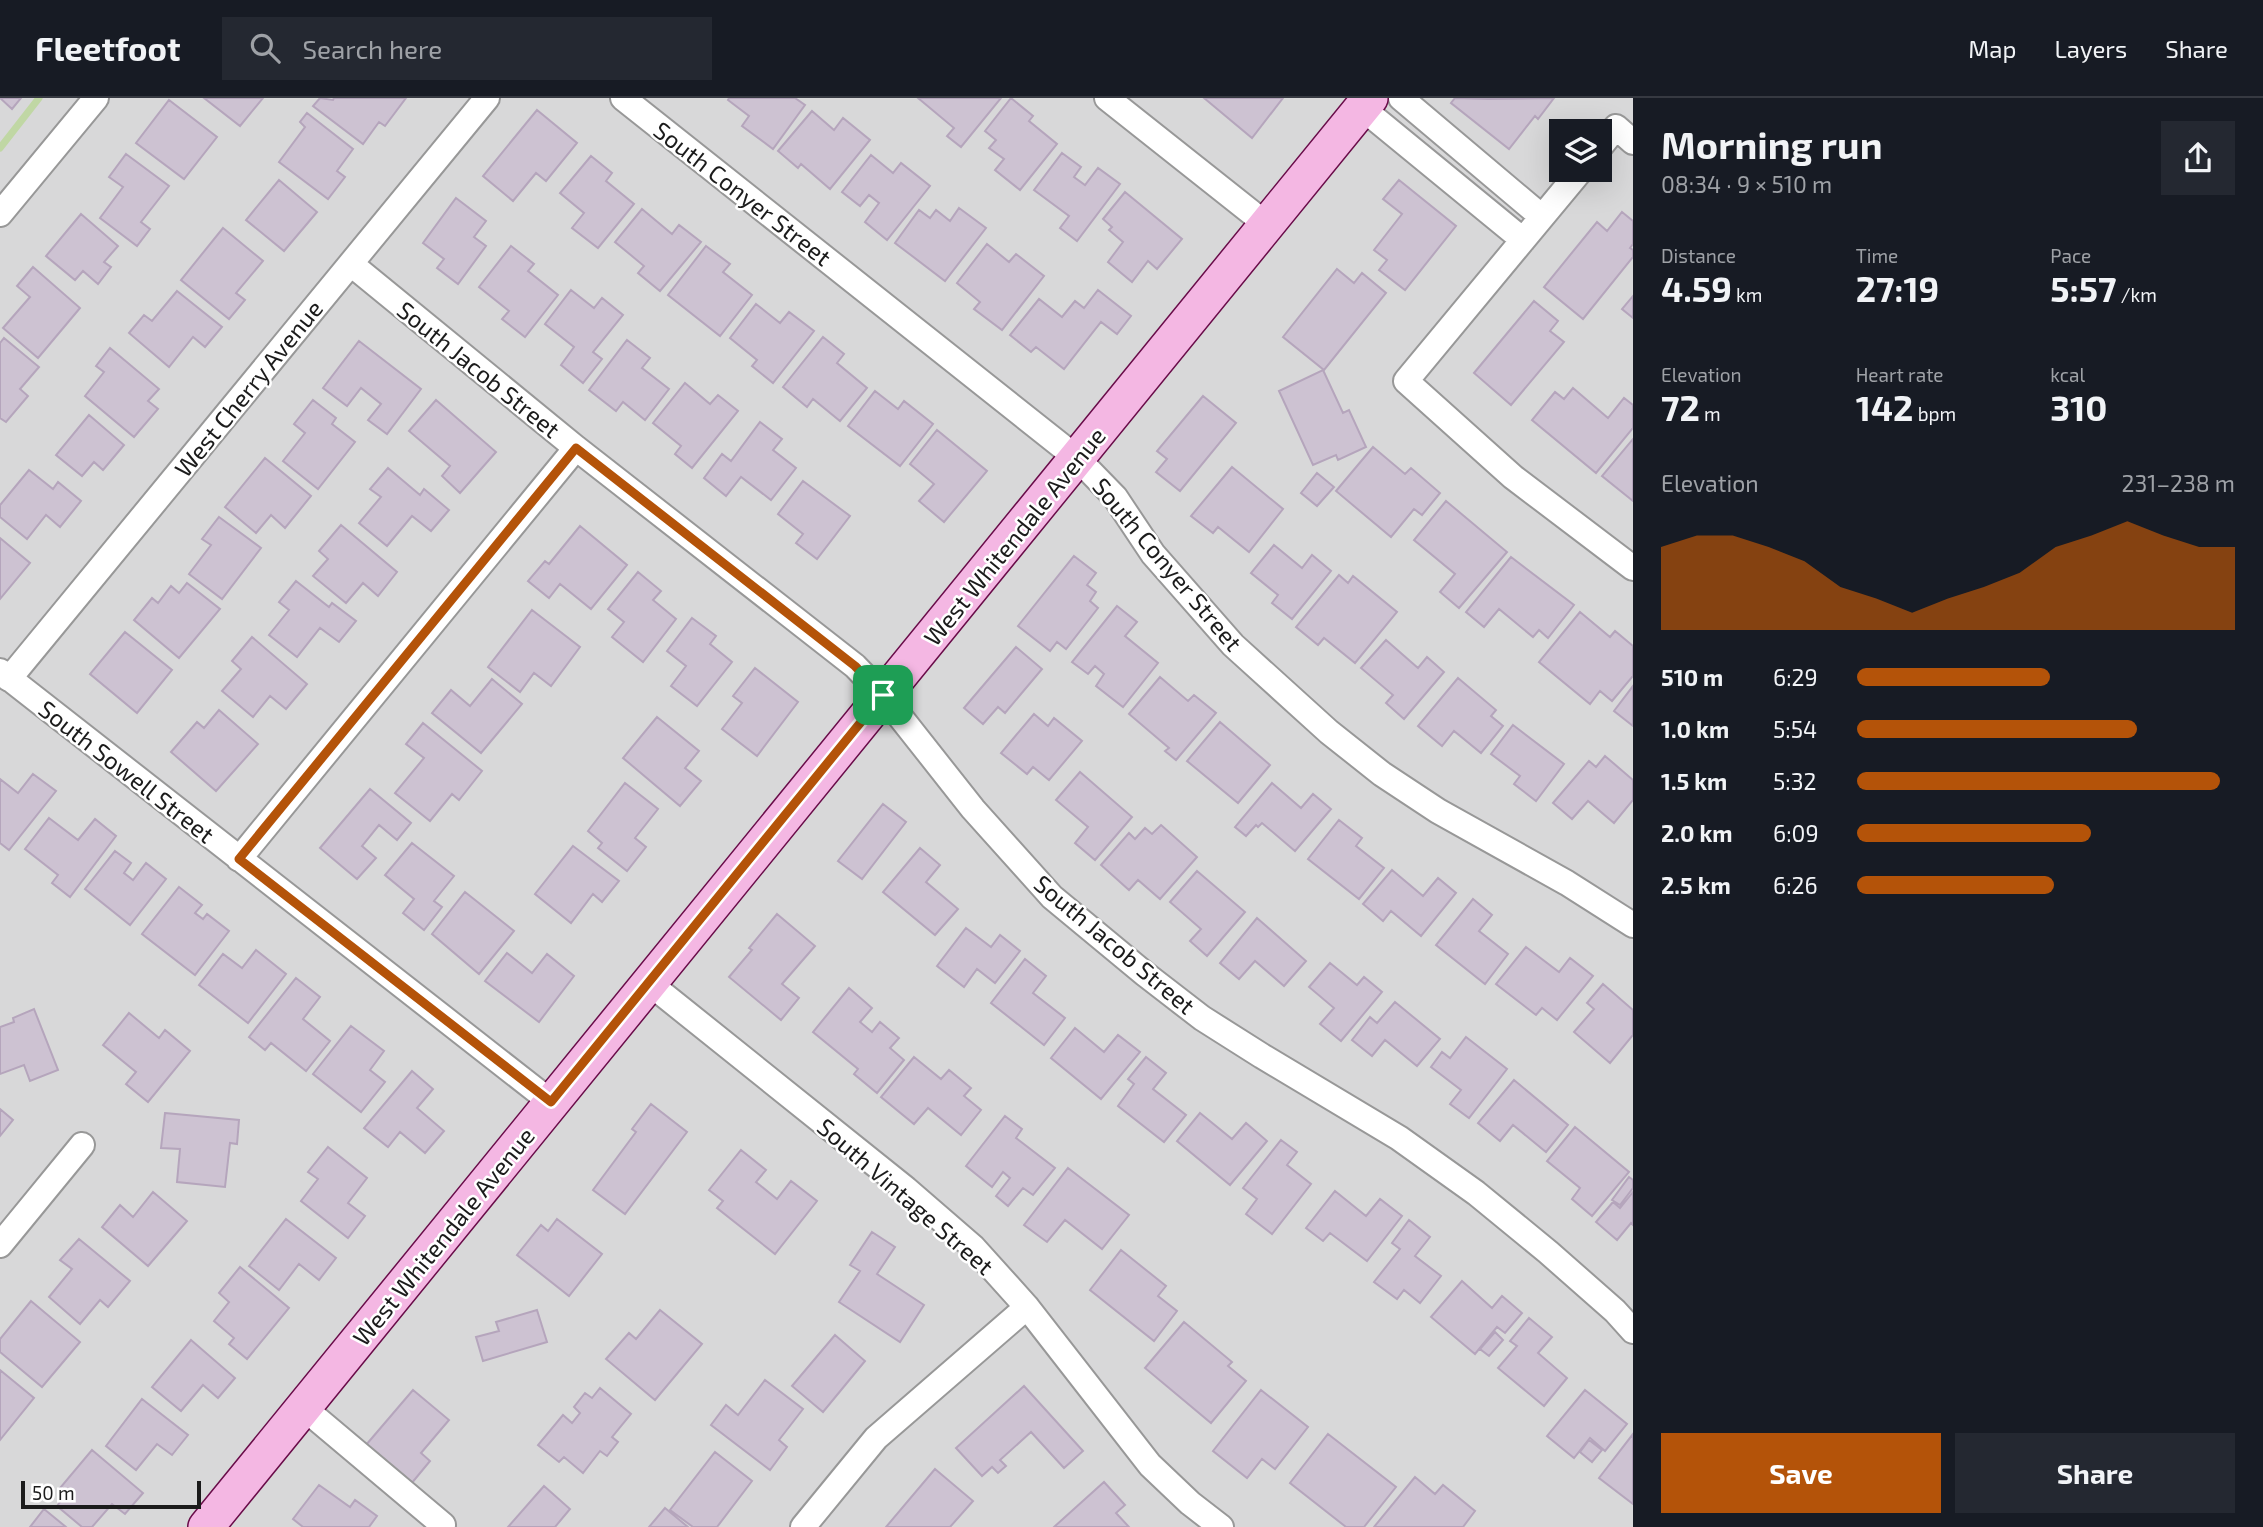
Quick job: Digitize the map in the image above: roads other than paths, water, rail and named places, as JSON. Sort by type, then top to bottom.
[{"type":"street","points":[[0,214],[96,98]]},
{"type":"street","name":"West Cherry Avenue","points":[[5,675],[487,98]]},
{"type":"street","name":"South Conyer Street","points":[[623,98],[1078,460],[1115,497],[1153,554],[1233,645],[1329,732],[1382,774],[1438,811],[1567,883],[1633,925]]},
{"type":"street","points":[[1107,98],[1266,224]]},
{"type":"street","points":[[1401,98],[1542,217]]},
{"type":"street","points":[[1366,103],[1523,240]]},
{"type":"street","name":"West Whitendale Avenue","points":[[206,1527],[883,695],[1078,460],[1366,103]]},
{"type":"street","points":[[1571,182],[1406,381],[1513,477],[1633,568]]},
{"type":"street","name":"South Jacob Street","points":[[351,264],[576,448],[855,666],[883,695],[973,809],[1052,897],[1202,1018],[1399,1138],[1476,1193],[1548,1252],[1615,1311],[1633,1331]]},
{"type":"street","points":[[239,859],[576,448]]},
{"type":"street","name":"South Sowell Street","points":[[5,675],[551,1102]]},
{"type":"street","name":"South Vintage Street","points":[[649,983],[906,1189],[973,1248],[1027,1307],[1150,1465],[1190,1503],[1221,1527]]},
{"type":"street","points":[[0,1245],[82,1145]]},
{"type":"street","points":[[803,1527],[876,1438],[1027,1307]]},
{"type":"street","points":[[304,1408],[443,1525]]},
{"type":"waterway","points":[[0,148],[39,98]]}]
